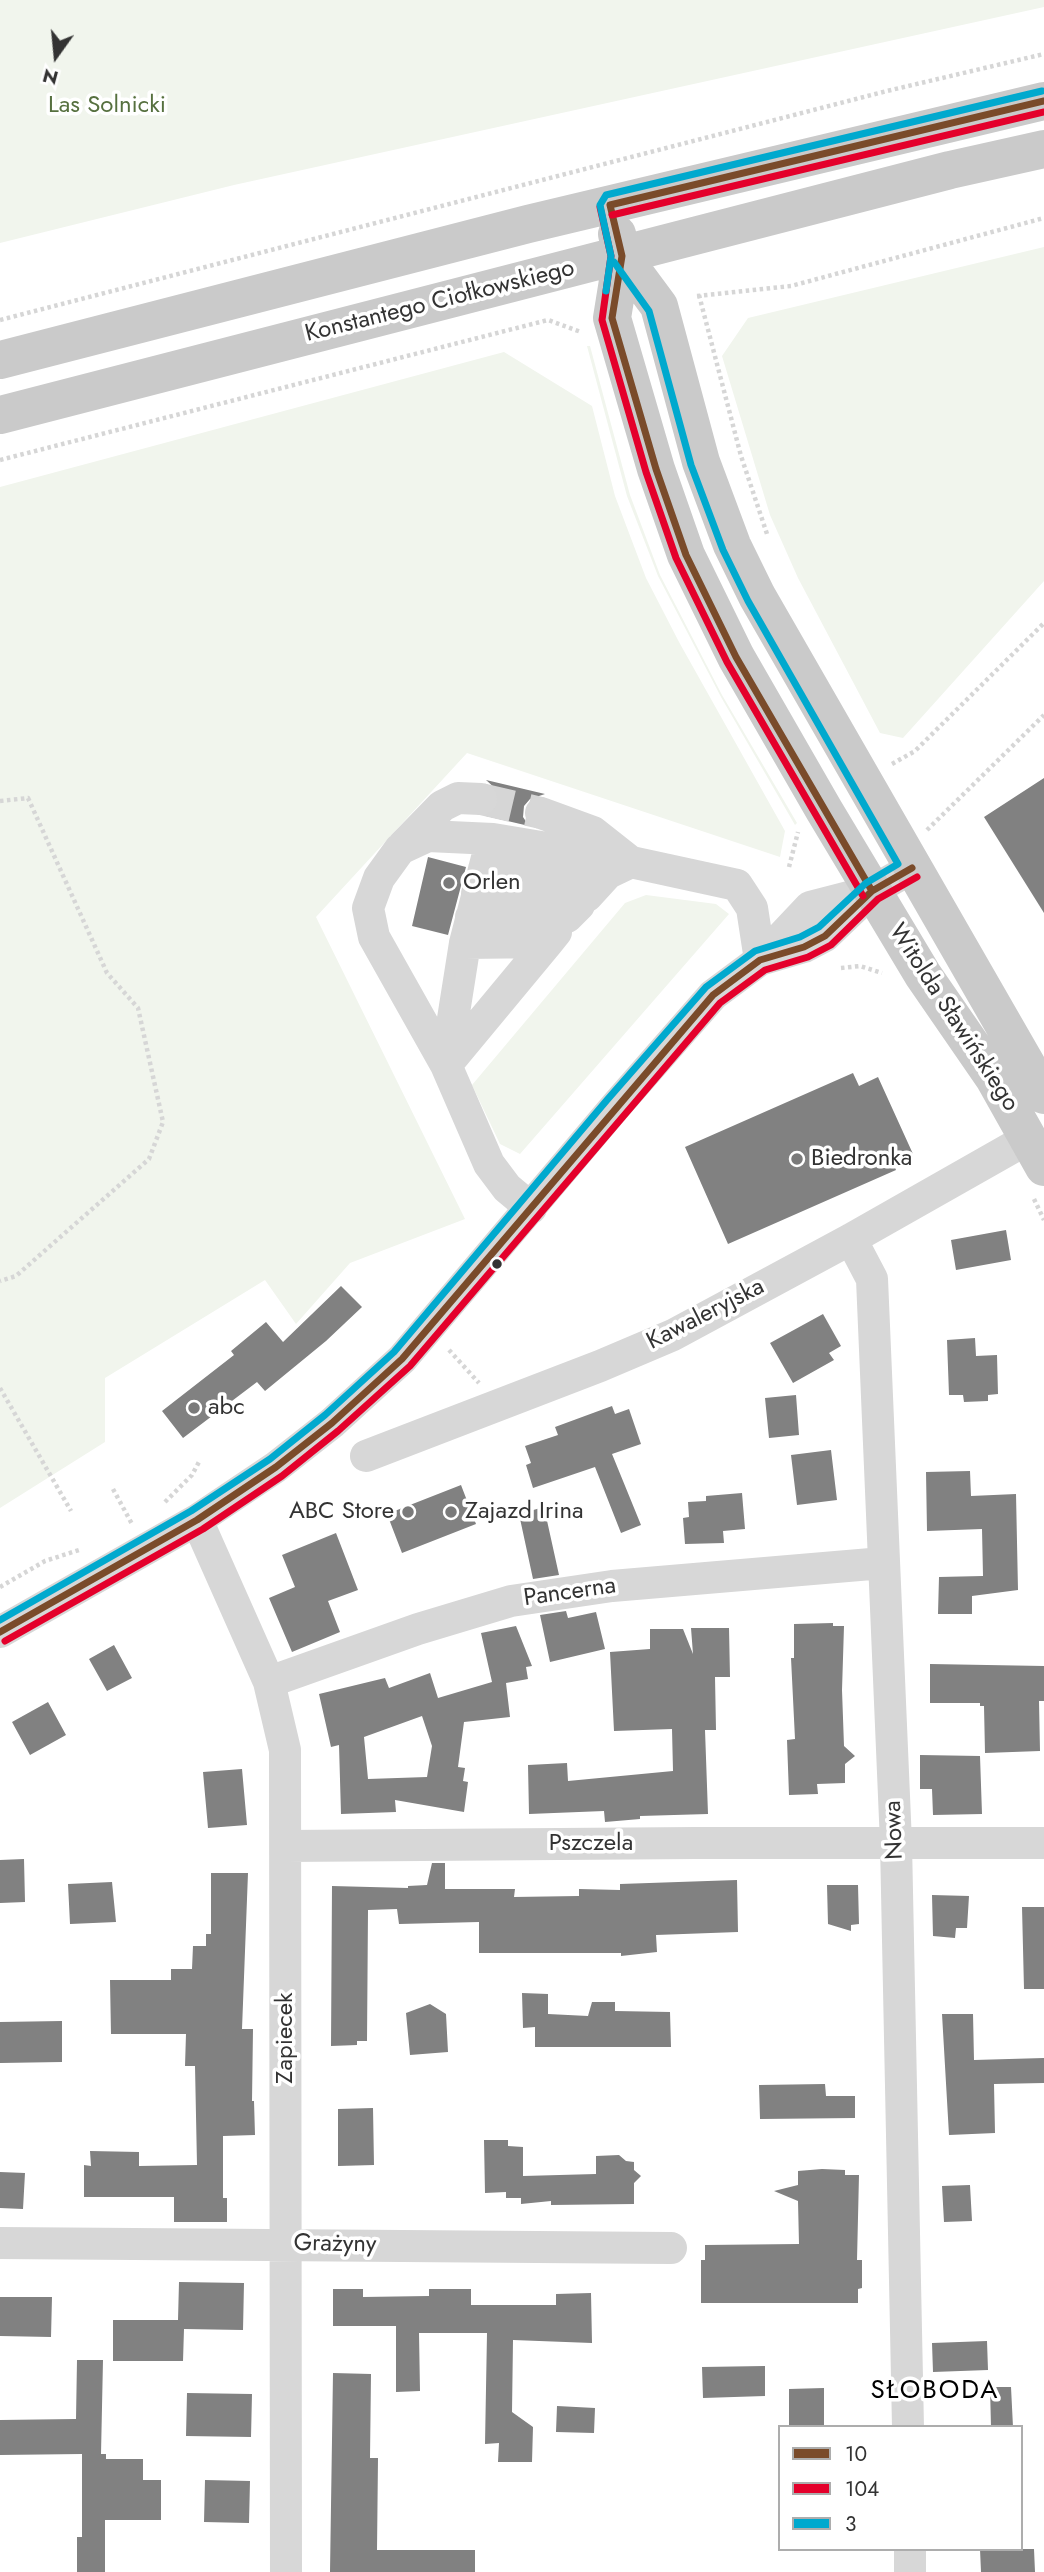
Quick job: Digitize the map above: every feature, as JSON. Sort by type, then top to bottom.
[{"type":"main road","points":[[0,360],[610,205],[1031,104],[1036,150]]},
{"type":"main road","name":"Konstantego Ciołkowskiego","points":[[0,415],[1036,150]]},
{"type":"main road","name":"Witolda Sławińskiego","points":[[610,205],[622,256],[612,318],[656,469],[686,555],[736,657],[923,975],[994,1078],[1036,1156]]},
{"type":"main road","name":"Witolda Sławińskiego","points":[[622,256],[659,306],[701,462],[732,545],[757,596],[915,853],[1044,1095]]},
{"type":"street","points":[[481,799],[458,798],[443,806],[400,849],[379,878],[368,908],[374,937],[446,1065],[489,1164],[507,1188],[531,1208]]},
{"type":"street","points":[[541,813],[593,832],[620,867]]},
{"type":"street","points":[[400,849],[428,836],[493,839],[620,867],[737,885],[752,908],[760,960]]},
{"type":"street","points":[[446,1065],[474,906],[493,839]]},
{"type":"street","points":[[0,1632],[197,1520],[276,1467],[332,1423],[402,1359],[713,995],[760,960],[804,947],[825,936],[915,853]]},
{"type":"street","points":[[446,1065],[577,907],[620,867]]},
{"type":"street","points":[[474,906],[620,867]]},
{"type":"street","points":[[474,906],[577,907]]},
{"type":"street","points":[[474,906],[548,942]]},
{"type":"street","name":"Kawaleryjska","points":[[366,1456],[673,1335],[851,1239],[1036,1156]]},
{"type":"street","name":"Nowa","points":[[851,1239],[872,1279],[896,1843],[908,2425]]},
{"type":"street","name":"Zapiecek","points":[[197,1520],[269,1682],[285,1750],[286,2572]]},
{"type":"street","name":"Pancerna","points":[[269,1682],[418,1629],[511,1601],[612,1586],[883,1563]]},
{"type":"street","name":"Pszczela","points":[[286,1846],[1044,1843]]},
{"type":"street","name":"Grażyny","points":[[0,2243],[671,2248]]},
{"type":"street","points":[[910,2551],[911,2572]]},
{"type":"path","points":[[0,320],[887,91],[1044,54]]},
{"type":"path","points":[[773,548],[741,456],[699,295],[791,286],[1044,218]]},
{"type":"path","points":[[0,460],[548,320],[581,332]]},
{"type":"path","points":[[891,765],[915,751],[1044,623]]},
{"type":"path","points":[[915,853],[1044,715]]},
{"type":"path","points":[[0,801],[28,798],[107,973],[138,1008],[163,1122],[149,1159],[16,1276],[0,1281]]},
{"type":"path","points":[[789,867],[800,822]]},
{"type":"path","points":[[841,968],[860,967],[888,975]]},
{"type":"path","points":[[1036,1156],[1044,1220]]},
{"type":"path","points":[[449,1350],[482,1387]]},
{"type":"path","points":[[0,1388],[71,1511]]},
{"type":"path","points":[[163,1505],[192,1475],[200,1460]]},
{"type":"path","points":[[113,1489],[138,1534]]},
{"type":"path","points":[[124,1531],[143,1520]]},
{"type":"path","points":[[0,1587],[45,1561],[81,1549]]},
{"type":"green space","name":"Las Solnicki","points":[[0,0],[1044,0],[1044,7],[234,185],[0,243]]},
{"type":"green space","points":[[1044,247],[1044,581],[903,738],[880,733],[798,578],[770,515],[722,356],[748,318]]},
{"type":"green space","points":[[587,346],[590,346],[630,495],[660,575],[722,695],[797,823],[795,825],[721,697],[658,576],[627,496]]},
{"type":"green space","points":[[504,352],[592,406],[615,496],[646,578],[785,831],[780,857],[467,753],[316,917],[465,1219],[350,1263],[296,1324],[265,1280],[105,1378],[105,1442],[0,1508],[0,487]]},
{"type":"green space","points":[[646,895],[716,904],[729,914],[520,1154],[500,1144],[472,1085],[625,903]]},
{"type":"building","points":[[1044,778],[1044,913],[984,817]]},
{"type":"building","points":[[486,780],[545,794],[530,799],[524,806],[523,817],[529,826],[486,816],[496,809],[499,799],[497,790]]},
{"type":"building","points":[[428,857],[466,867],[448,935],[412,926]]},
{"type":"building","name":"Biedronka","points":[[853,1073],[859,1086],[878,1077],[913,1154],[893,1163],[896,1170],[728,1244],[685,1147]]},
{"type":"building","points":[[1006,1230],[1011,1260],[956,1270],[951,1240]]},
{"type":"building","points":[[341,1286],[362,1307],[326,1341],[265,1391],[257,1382],[183,1438],[162,1411],[234,1355],[231,1351],[266,1322],[283,1342]]},
{"type":"building","points":[[823,1314],[841,1346],[829,1353],[834,1360],[793,1383],[770,1343]]},
{"type":"building","points":[[975,1338],[976,1356],[997,1355],[998,1394],[988,1395],[988,1401],[964,1402],[963,1395],[949,1395],[947,1340]]},
{"type":"building","points":[[796,1395],[799,1435],[769,1438],[765,1398]]},
{"type":"building","points":[[612,1406],[615,1414],[629,1409],[641,1444],[612,1454],[641,1525],[621,1533],[595,1467],[533,1488],[526,1465],[531,1463],[525,1446],[558,1435],[555,1427]]},
{"type":"building","points":[[831,1450],[837,1500],[797,1505],[791,1455]]},
{"type":"building","points":[[970,1471],[971,1496],[1016,1494],[1018,1590],[972,1596],[972,1614],[938,1614],[939,1577],[983,1576],[982,1529],[927,1531],[926,1472]]},
{"type":"building","points":[[461,1485],[476,1524],[402,1553],[387,1514]]},
{"type":"building","points":[[742,1493],[745,1529],[723,1531],[724,1543],[685,1544],[683,1518],[689,1517],[688,1502],[706,1501],[706,1496]]},
{"type":"building","points":[[544,1507],[559,1575],[533,1579],[519,1514]]},
{"type":"building","points":[[336,1533],[358,1590],[328,1601],[340,1632],[292,1652],[269,1598],[295,1587],[282,1555]]},
{"type":"building","points":[[566,1611],[568,1618],[596,1612],[605,1649],[550,1662],[540,1615]]},
{"type":"building","points":[[833,1623],[833,1626],[844,1626],[844,1746],[855,1756],[845,1764],[845,1783],[817,1784],[818,1794],[789,1795],[787,1740],[795,1739],[791,1658],[794,1658],[794,1624]]},
{"type":"building","points":[[516,1626],[532,1666],[526,1667],[528,1679],[506,1683],[510,1717],[464,1722],[458,1767],[465,1768],[463,1781],[468,1782],[464,1812],[395,1800],[396,1812],[341,1814],[339,1745],[331,1747],[319,1694],[385,1678],[389,1688],[430,1673],[438,1698],[492,1682],[481,1633]],"holes":[[[422,1716],[432,1746],[427,1777],[368,1779],[364,1737]]]},
{"type":"building","points":[[691,1628],[729,1628],[730,1677],[715,1677],[716,1730],[705,1730],[708,1814],[640,1816],[640,1819],[605,1822],[604,1811],[529,1814],[528,1765],[567,1763],[568,1781],[673,1771],[672,1729],[614,1731],[610,1652],[650,1649],[650,1629],[683,1629],[693,1654]]},
{"type":"building","points":[[114,1645],[132,1678],[107,1691],[89,1659]]},
{"type":"building","points":[[930,1664],[1044,1666],[1044,1701],[1039,1701],[1040,1751],[985,1753],[984,1706],[980,1706],[980,1703],[930,1703]]},
{"type":"building","points":[[48,1702],[66,1735],[30,1755],[12,1722]]},
{"type":"building","points":[[920,1755],[980,1756],[982,1814],[933,1815],[932,1789],[920,1789]]},
{"type":"building","points":[[242,1769],[247,1825],[208,1828],[203,1772]]},
{"type":"building","points":[[24,1859],[25,1902],[0,1903],[0,1860]]},
{"type":"building","points":[[432,1863],[445,1863],[445,1889],[515,1889],[514,1897],[579,1896],[579,1889],[620,1890],[620,1884],[737,1880],[738,1932],[656,1935],[657,1952],[621,1956],[621,1953],[479,1953],[479,1922],[399,1924],[397,1909],[368,1910],[367,2041],[357,2041],[357,2045],[331,2046],[332,1886],[408,1888],[427,1885]]},
{"type":"building","points":[[211,1873],[248,1873],[242,2029],[253,2029],[252,2101],[255,2135],[223,2136],[223,2198],[227,2198],[227,2222],[174,2222],[174,2197],[84,2197],[84,2165],[91,2166],[90,2151],[139,2152],[139,2166],[197,2165],[195,2066],[185,2066],[186,2034],[111,2034],[110,1980],[171,1980],[171,1969],[192,1969],[193,1946],[206,1946],[206,1934],[211,1934]]},
{"type":"building","points":[[112,1882],[116,1922],[70,1924],[68,1884]]},
{"type":"building","points":[[827,1885],[858,1885],[859,1924],[851,1925],[851,1931],[828,1924]]},
{"type":"building","points":[[932,1895],[969,1896],[967,1928],[956,1928],[955,1938],[933,1936]]},
{"type":"building","points":[[1022,1907],[1044,1907],[1044,1989],[1024,1989]]},
{"type":"building","points":[[522,1993],[548,1994],[548,2014],[588,2016],[592,2002],[615,2002],[615,2011],[670,2012],[671,2047],[535,2047],[535,2027],[523,2028]]},
{"type":"building","points":[[430,2004],[446,2014],[448,2052],[410,2055],[406,2013]]},
{"type":"building","points":[[942,2014],[973,2014],[974,2060],[1044,2058],[1044,2083],[994,2084],[995,2133],[949,2135]]},
{"type":"building","points":[[62,2021],[62,2062],[0,2063],[0,2022]]},
{"type":"building","points":[[825,2084],[826,2096],[855,2096],[855,2118],[760,2119],[759,2085]]},
{"type":"building","points":[[373,2108],[374,2165],[338,2166],[338,2109]]},
{"type":"building","points":[[484,2140],[508,2140],[508,2146],[523,2147],[523,2176],[596,2174],[596,2156],[619,2155],[626,2161],[634,2162],[634,2170],[641,2176],[634,2183],[634,2204],[551,2205],[551,2201],[521,2204],[521,2198],[506,2198],[506,2192],[485,2193]]},
{"type":"building","points":[[845,2170],[845,2175],[859,2175],[857,2260],[862,2260],[862,2288],[858,2289],[858,2303],[701,2303],[701,2260],[705,2260],[705,2245],[799,2244],[798,2201],[774,2191],[798,2185],[798,2171]]},
{"type":"building","points":[[0,2172],[25,2173],[23,2209],[0,2208]]},
{"type":"building","points":[[970,2185],[972,2221],[944,2222],[942,2186]]},
{"type":"building","points":[[179,2282],[244,2283],[243,2330],[184,2329],[183,2361],[113,2361],[113,2320],[178,2320]]},
{"type":"building","points":[[333,2289],[363,2289],[363,2297],[429,2296],[429,2289],[471,2289],[471,2305],[556,2305],[556,2294],[591,2293],[592,2343],[513,2340],[512,2412],[533,2427],[532,2462],[498,2462],[499,2443],[485,2444],[487,2333],[419,2333],[420,2391],[396,2392],[396,2326],[333,2326]]},
{"type":"building","points":[[0,2297],[52,2297],[51,2337],[0,2336]]},
{"type":"building","points":[[987,2341],[988,2370],[933,2372],[932,2343]]},
{"type":"building","points":[[77,2360],[103,2360],[101,2454],[106,2454],[106,2459],[143,2459],[143,2480],[161,2480],[161,2520],[105,2520],[105,2572],[77,2572],[77,2537],[82,2537],[82,2454],[0,2455],[0,2420],[76,2419]]},
{"type":"building","points":[[765,2366],[765,2396],[703,2398],[702,2367]]},
{"type":"building","points":[[333,2373],[371,2374],[370,2458],[378,2458],[377,2550],[475,2550],[475,2572],[330,2572]]},
{"type":"building","points":[[990,2387],[1011,2387],[1013,2425],[991,2425]]},
{"type":"building","points":[[824,2388],[824,2425],[789,2425],[789,2389]]},
{"type":"building","points":[[187,2393],[252,2394],[251,2437],[186,2436]]},
{"type":"building","points":[[557,2406],[595,2408],[594,2433],[556,2432]]},
{"type":"building","points":[[205,2480],[250,2481],[249,2523],[204,2522]]},
{"type":"building","points":[[1034,2549],[1035,2572],[981,2572],[980,2551]]},
{"type":"tunnel","points":[[481,799],[541,813]]},
{"type":"transit line","name":"3","points":[[606,291],[611,256],[600,205],[606,195],[1042,91]]},
{"type":"transit line","name":"10","points":[[610,205],[1044,101]]},
{"type":"transit line","name":"104","points":[[612,215],[1044,112]]},
{"type":"transit line","name":"10","points":[[610,205],[622,256],[612,318],[656,469],[686,555],[736,657],[872,891]]},
{"type":"transit line","name":"104","points":[[600,207],[611,256],[602,320],[646,472],[676,558],[727,662],[863,896]]},
{"type":"transit line","name":"3","points":[[0,1620],[191,1511],[270,1459],[325,1415],[394,1352],[706,987],[755,951],[800,937],[819,927],[866,883],[898,864],[748,601],[723,550],[691,465],[649,311],[614,262]]},
{"type":"transit line","name":"10","points":[[0,1632],[197,1520],[276,1467],[332,1423],[402,1359],[713,995],[760,960],[804,947],[825,936],[872,891],[912,868]]},
{"type":"transit line","name":"104","points":[[5,1641],[203,1529],[282,1476],[338,1431],[410,1366],[720,1003],[765,970],[808,957],[831,945],[878,899],[917,877]]},
{"type":"place","name":"Orlen","points":[[449,883]]},
{"type":"place","name":"Biedronka","points":[[797,1159]]},
{"type":"place","name":"abc","points":[[194,1408]]},
{"type":"place","name":"ABC Store","points":[[408,1512]]},
{"type":"place","name":"Zajazd Irina","points":[[451,1512]]},
{"type":"district","name":"SŁOBODA","points":[[935,2392]]}]
